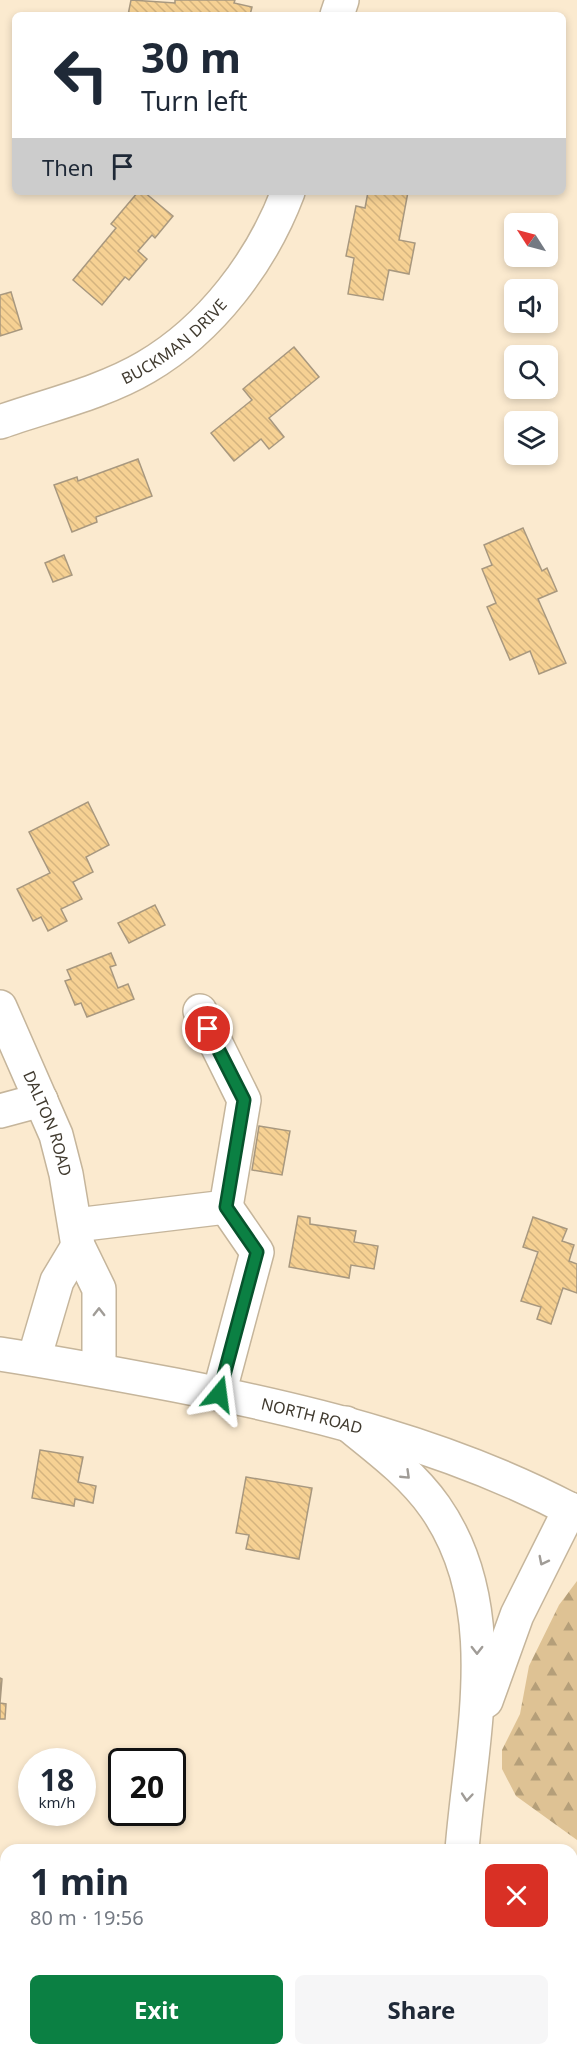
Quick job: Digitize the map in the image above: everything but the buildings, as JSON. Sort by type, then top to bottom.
[{"type":"main road","name":"BUCKMAN DRIVE","points":[[0,422],[106,386],[146,367],[182,342],[239,280],[274,226],[287,195]]},
{"type":"main road","name":"DALTON ROAD","points":[[0,1007],[56,1135],[77,1236],[99,1289],[99,1370]]},
{"type":"main road","points":[[200,1011],[244,1100],[226,1207],[257,1252],[219,1394]]},
{"type":"main road","points":[[0,1111],[41,1100]]},
{"type":"main road","points":[[34,1359],[57,1281],[77,1236],[226,1207]]},
{"type":"main road","name":"NORTH ROAD","points":[[0,1354],[99,1370],[346,1423],[486,1470],[573,1511]]},
{"type":"main road","points":[[346,1423],[411,1480],[434,1505],[456,1543],[470,1584],[477,1620],[473,1746],[463,1844]]},
{"type":"main road","points":[[473,1746],[510,1633],[573,1511]]},
{"type":"green space","points":[[577,1581],[577,1840],[516,1796],[502,1769],[502,1750],[520,1714],[529,1666],[559,1605]]},
{"type":"route","points":[[208,1029],[244,1100],[226,1207],[257,1252],[219,1394]]}]
